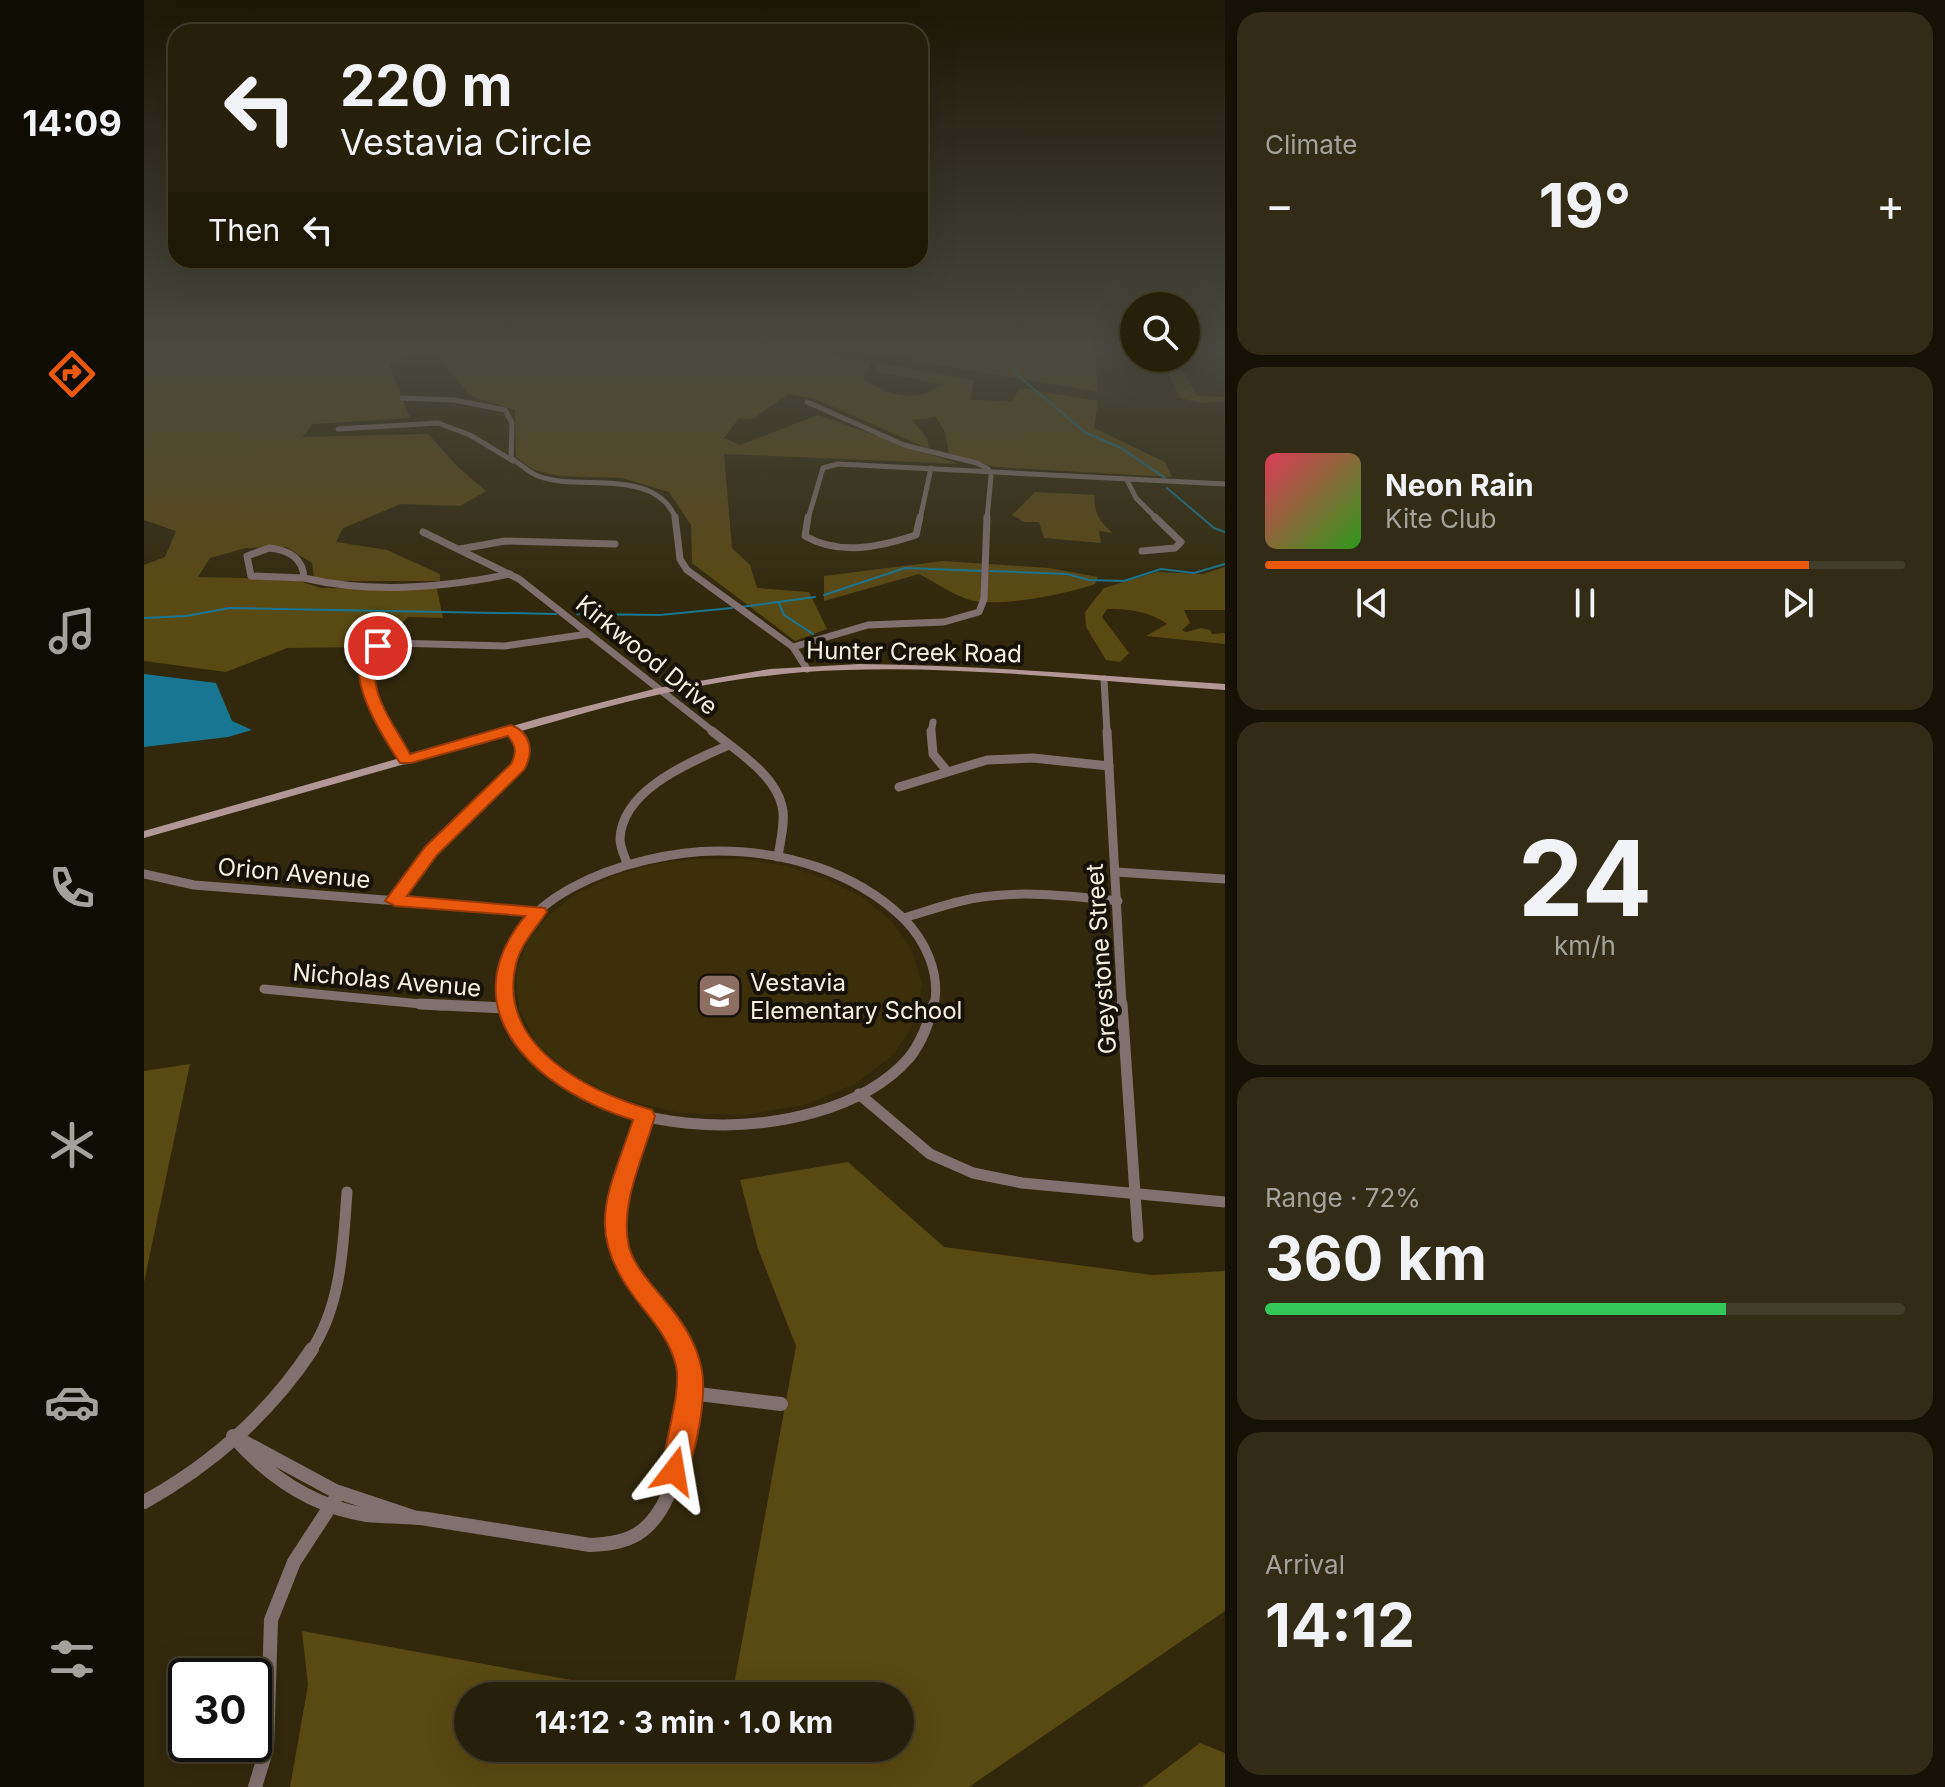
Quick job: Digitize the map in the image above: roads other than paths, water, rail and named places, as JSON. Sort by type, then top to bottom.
[{"type":"main road","name":"Hunter Creek Road","points":[[144,835],[511,730],[662,690],[722,678],[807,669],[951,668],[1225,687]]},
{"type":"street","points":[[460,431],[532,474],[545,478],[620,484],[654,492],[674,514],[680,559],[687,570],[793,647],[807,669]]},
{"type":"street","points":[[512,431],[513,461]]},
{"type":"street","points":[[873,431],[904,445],[977,463],[991,473]]},
{"type":"street","points":[[931,468],[916,535],[857,547],[818,544],[805,536],[826,465],[931,468],[1225,484]]},
{"type":"street","points":[[793,647],[850,628],[878,623],[958,620],[979,612],[984,599],[991,473]]},
{"type":"street","points":[[1127,480],[1136,498],[1181,542],[1175,548],[1142,551]]},
{"type":"street","points":[[1213,483],[1225,493]]},
{"type":"street","name":"Kirkwood Drive","points":[[423,532],[510,574],[662,690],[760,771],[779,795],[784,821],[778,857]]},
{"type":"street","points":[[460,549],[505,541],[615,544]]},
{"type":"street","points":[[304,578],[304,567],[299,559],[284,551],[269,548],[247,556],[251,576],[304,578],[329,584],[427,586],[510,574]]},
{"type":"street","points":[[405,760],[369,693],[366,677],[368,657],[378,646],[393,643],[516,645],[588,634]]},
{"type":"street","name":"Greystone Street","points":[[1104,679],[1138,1237]]},
{"type":"street","points":[[933,722],[928,747],[934,759],[947,771]]},
{"type":"street","points":[[395,901],[431,851],[518,766],[524,749],[511,730]]},
{"type":"street","points":[[627,863],[620,851],[618,837],[625,816],[676,772],[729,745]]},
{"type":"street","points":[[899,787],[976,761],[1010,758],[1109,766]]},
{"type":"street","points":[[702,852],[778,857],[820,868],[858,884],[904,918],[922,942],[933,968],[934,1009],[923,1036],[904,1062],[859,1094],[822,1110],[757,1123],[712,1125],[645,1116],[593,1098],[552,1072],[522,1042],[506,1008],[506,964],[518,937],[538,912],[578,883],[627,863],[702,852]]},
{"type":"street","points":[[1116,872],[1225,879]]},
{"type":"street","name":"Orion Avenue","points":[[144,874],[194,885],[538,912]]},
{"type":"street","points":[[904,918],[953,903],[1002,895],[1118,901]]},
{"type":"street","name":"Nicholas Avenue","points":[[264,989],[467,1008],[506,1008]]},
{"type":"street","points":[[859,1094],[930,1154],[957,1168],[1022,1183],[1225,1202]]},
{"type":"street","points":[[233,1436],[249,1458],[328,1507],[384,1519],[413,1517],[570,1544],[611,1544],[632,1538],[649,1526],[669,1494],[690,1393],[689,1367],[675,1331],[629,1272],[617,1247],[619,1197],[645,1116]]},
{"type":"street","points":[[144,1502],[184,1480],[280,1392],[313,1351],[327,1322],[341,1267],[347,1192]]},
{"type":"street","points":[[690,1393],[781,1404]]},
{"type":"street","points":[[233,1436],[260,1447],[308,1478],[339,1493],[395,1506],[413,1517]]},
{"type":"street","points":[[255,1787],[267,1748],[271,1620],[294,1562],[339,1493]]},
{"type":"water","points":[[144,674],[216,683],[232,721],[252,730],[228,737],[144,747]]},
{"type":"waterway","points":[[1084,431],[1121,448],[1165,478]]},
{"type":"waterway","points":[[1167,488],[1214,528],[1225,532]]},
{"type":"waterway","points":[[990,571],[1067,574],[1089,580],[1124,581],[1161,569],[1194,573],[1225,564]]},
{"type":"waterway","points":[[824,595],[905,568],[984,571]]},
{"type":"waterway","points":[[741,607],[815,597]]},
{"type":"waterway","points":[[779,603],[784,615],[813,634]]},
{"type":"waterway","points":[[144,618],[186,616],[230,608],[556,614]]},
{"type":"waterway","points":[[577,614],[660,615],[732,608]]},
{"type":"place","name":"Vestavia Elementary School","points":[[719,996]]}]
